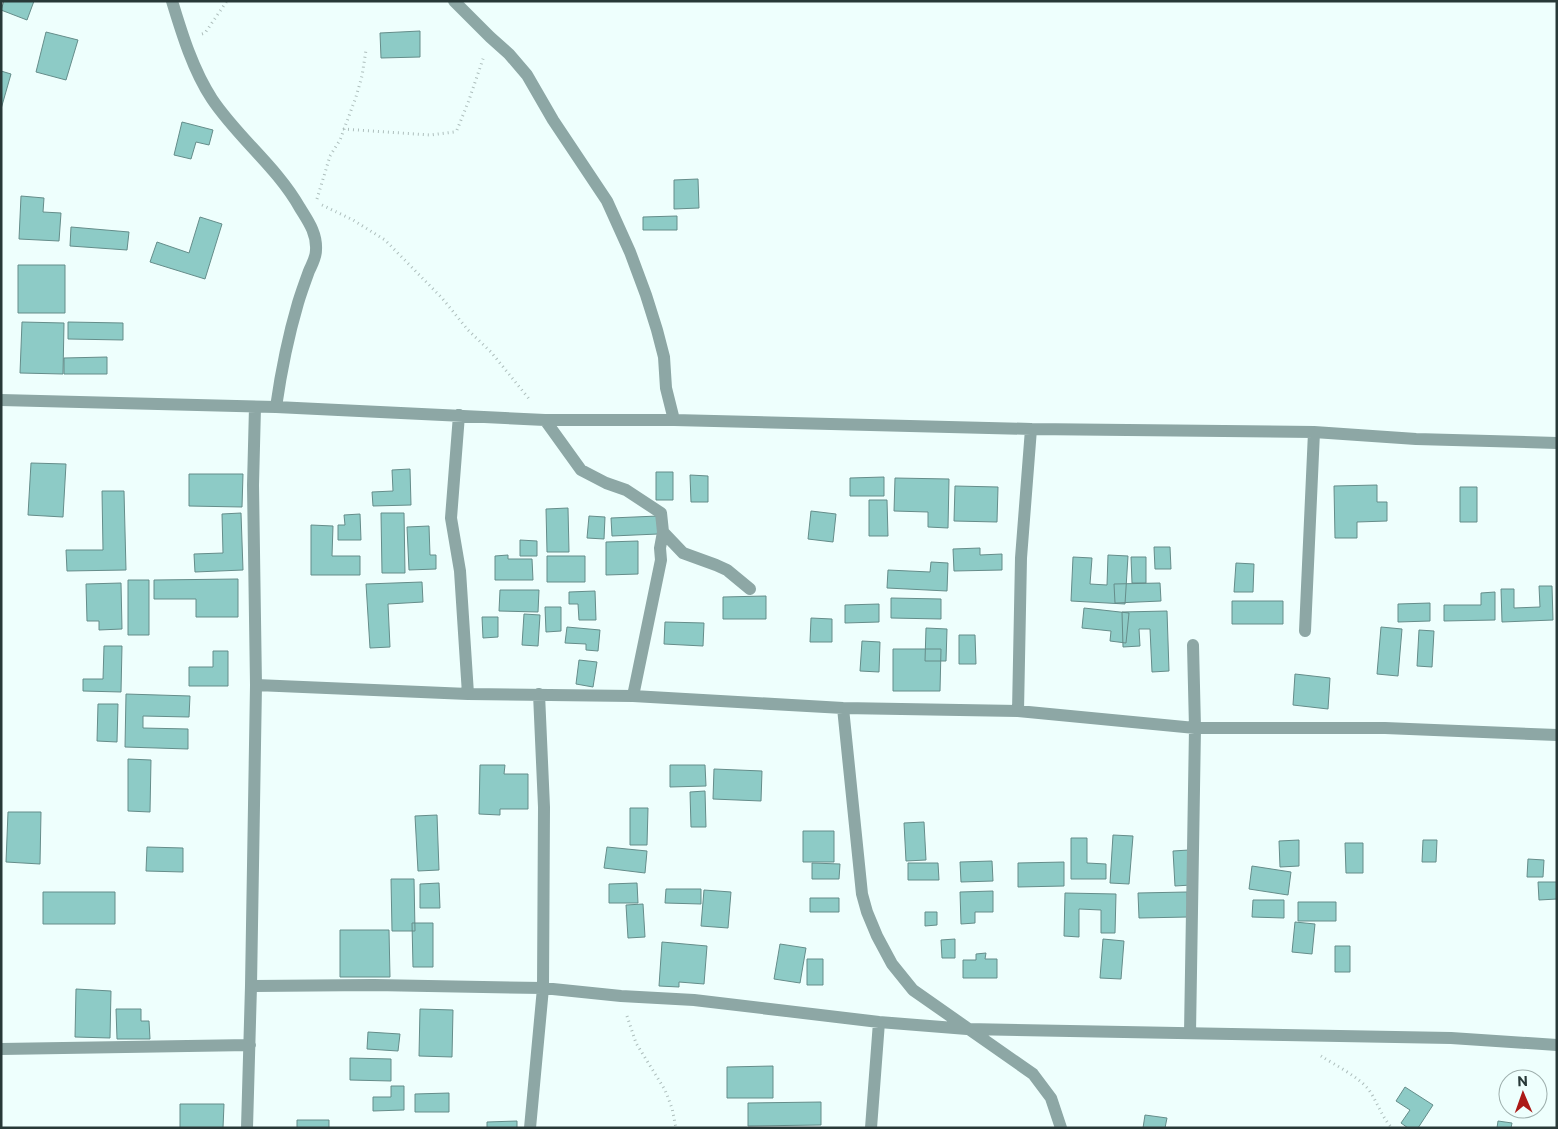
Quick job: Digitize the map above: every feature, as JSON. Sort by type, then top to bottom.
[{"type":"street","points":[[172,1],[185,41],[212,100],[293,195],[311,225],[314,236],[316,256],[298,302],[280,375],[276,407]]},
{"type":"street","points":[[454,1],[509,54],[527,75],[553,120],[607,201],[630,252],[657,330],[664,357],[666,388],[674,420]]},
{"type":"street","points":[[1,400],[276,407],[545,420],[674,420],[1032,430],[1314,432],[1416,439],[1557,443]]},
{"type":"street","points":[[247,1128],[256,685],[252,485],[255,407]]},
{"type":"street","points":[[459,415],[452,518],[460,571],[468,694]]},
{"type":"street","points":[[545,420],[581,470],[606,483],[626,490],[661,513],[663,532],[660,548],[661,560],[633,696]]},
{"type":"street","points":[[1018,711],[1021,558],[1032,430]]},
{"type":"street","points":[[1305,631],[1314,432]]},
{"type":"street","points":[[663,532],[683,553],[727,570],[750,589]]},
{"type":"street","points":[[1190,1033],[1195,728],[1193,645]]},
{"type":"street","points":[[256,685],[468,694],[633,696],[843,708],[1018,711],[1195,728],[1385,728],[1557,735]]},
{"type":"street","points":[[530,1128],[543,988],[544,817],[539,694]]},
{"type":"street","points":[[843,708],[852,780],[860,878],[867,912],[877,936],[892,964],[913,990],[1034,1074],[1051,1098],[1061,1128]]},
{"type":"street","points":[[251,986],[374,985],[543,988],[621,996],[694,1000],[879,1022],[967,1029],[1451,1038],[1557,1045]]},
{"type":"street","points":[[871,1128],[879,1022]]},
{"type":"street","points":[[1,1049],[250,1045]]},
{"type":"path","points":[[185,41],[205,32],[227,1]]},
{"type":"path","points":[[343,129],[430,135],[454,132],[457,130],[469,100],[490,37]]},
{"type":"path","points":[[366,50],[362,76],[340,140],[330,156],[316,202],[353,220],[385,240],[442,298],[468,330],[492,352],[545,420]]},
{"type":"path","points":[[621,996],[636,1043],[665,1090],[672,1108],[676,1128]]},
{"type":"path","points":[[1319,1055],[1365,1085],[1382,1116],[1392,1128]]},
{"type":"building","points":[[4,1],[34,1],[27,20],[1,10]]},
{"type":"building","points":[[420,31],[420,57],[381,58],[380,33]]},
{"type":"building","points":[[46,32],[78,40],[66,80],[36,72]]},
{"type":"building","points":[[1,71],[11,74],[1,109]]},
{"type":"building","points":[[182,122],[213,130],[209,145],[196,142],[191,159],[174,155]]},
{"type":"building","points":[[698,179],[699,208],[674,209],[674,180]]},
{"type":"building","points":[[21,196],[44,198],[43,212],[61,213],[59,241],[19,239]]},
{"type":"building","points":[[677,216],[677,230],[643,230],[643,217]]},
{"type":"building","points":[[200,217],[222,224],[205,279],[150,262],[157,242],[189,253]]},
{"type":"building","points":[[71,227],[129,232],[127,250],[70,246]]},
{"type":"building","points":[[18,265],[65,265],[65,313],[18,313]]},
{"type":"building","points":[[22,322],[64,323],[63,374],[20,373]]},
{"type":"building","points":[[68,322],[123,323],[123,340],[68,339]]},
{"type":"building","points":[[107,357],[107,374],[64,374],[64,358]]},
{"type":"building","points":[[31,463],[66,464],[63,517],[28,515]]},
{"type":"building","points":[[410,469],[411,505],[373,506],[372,492],[393,491],[392,470]]},
{"type":"building","points":[[656,472],[673,472],[673,500],[656,500]]},
{"type":"building","points":[[189,474],[243,474],[242,507],[189,506]]},
{"type":"building","points":[[690,475],[708,476],[708,502],[691,502]]},
{"type":"building","points":[[884,477],[884,496],[850,496],[850,478]]},
{"type":"building","points":[[895,478],[949,479],[948,528],[928,527],[928,512],[894,511]]},
{"type":"building","points":[[1377,485],[1377,502],[1387,502],[1387,521],[1357,522],[1357,538],[1335,538],[1334,486]]},
{"type":"building","points":[[955,486],[998,487],[997,522],[954,521]]},
{"type":"building","points":[[1460,487],[1477,487],[1477,522],[1460,522]]},
{"type":"building","points":[[102,491],[124,491],[126,570],[67,571],[66,550],[103,550]]},
{"type":"building","points":[[869,500],[887,500],[888,536],[869,536]]},
{"type":"building","points":[[568,508],[569,552],[547,552],[546,509]]},
{"type":"building","points":[[811,511],[836,514],[833,542],[808,539]]},
{"type":"building","points":[[241,513],[243,570],[195,572],[194,554],[223,553],[222,514]]},
{"type":"building","points":[[381,513],[404,513],[405,573],[382,573]]},
{"type":"building","points":[[360,514],[361,540],[338,540],[338,525],[345,525],[344,515]]},
{"type":"building","points":[[589,516],[605,517],[604,539],[587,538]]},
{"type":"building","points":[[658,516],[658,534],[612,536],[611,518]]},
{"type":"building","points":[[311,525],[333,526],[332,556],[360,556],[360,575],[311,575]]},
{"type":"building","points":[[429,526],[430,555],[436,555],[436,569],[409,570],[407,527]]},
{"type":"building","points":[[520,540],[537,541],[537,556],[520,556]]},
{"type":"building","points":[[638,541],[638,574],[606,575],[606,542]]},
{"type":"building","points":[[1154,547],[1170,547],[1171,569],[1155,569]]},
{"type":"building","points":[[980,548],[980,555],[1002,554],[1002,570],[954,571],[953,549]]},
{"type":"building","points":[[508,555],[508,559],[532,559],[533,580],[495,580],[495,556]]},
{"type":"building","points":[[1108,555],[1128,556],[1125,604],[1071,601],[1073,557],[1092,558],[1090,584],[1107,585]]},
{"type":"building","points":[[547,556],[585,556],[585,582],[547,582]]},
{"type":"building","points":[[1131,557],[1146,557],[1146,583],[1132,583]]},
{"type":"building","points":[[931,562],[948,563],[947,591],[887,588],[888,570],[930,572]]},
{"type":"building","points":[[1236,563],[1254,564],[1253,592],[1234,592]]},
{"type":"building","points":[[238,579],[238,617],[196,617],[196,599],[154,599],[154,580]]},
{"type":"building","points":[[128,580],[149,580],[149,635],[128,635]]},
{"type":"building","points":[[422,582],[423,602],[388,604],[390,647],[370,648],[366,584]]},
{"type":"building","points":[[121,583],[122,629],[99,630],[99,621],[87,621],[86,584]]},
{"type":"building","points":[[1160,583],[1161,601],[1115,603],[1114,584]]},
{"type":"building","points":[[1539,586],[1552,586],[1553,620],[1502,622],[1501,589],[1514,589],[1514,608],[1540,607]]},
{"type":"building","points":[[500,590],[539,590],[538,612],[499,611]]},
{"type":"building","points":[[595,591],[596,620],[579,620],[578,604],[569,604],[569,592]]},
{"type":"building","points":[[1495,592],[1495,620],[1444,621],[1444,605],[1481,605],[1481,593]]},
{"type":"building","points":[[766,596],[766,619],[723,619],[723,597]]},
{"type":"building","points":[[891,598],[941,599],[941,619],[891,618]]},
{"type":"building","points":[[1232,601],[1283,601],[1283,624],[1232,624]]},
{"type":"building","points":[[1430,603],[1430,621],[1398,622],[1398,604]]},
{"type":"building","points":[[879,604],[879,622],[845,623],[845,605]]},
{"type":"building","points":[[545,607],[561,607],[561,631],[546,632]]},
{"type":"building","points":[[1084,608],[1129,613],[1126,643],[1110,641],[1111,631],[1082,628]]},
{"type":"building","points":[[1167,611],[1169,671],[1152,672],[1150,629],[1139,629],[1140,646],[1123,647],[1122,612]]},
{"type":"building","points":[[524,614],[540,615],[538,646],[522,645]]},
{"type":"building","points":[[482,617],[498,617],[498,637],[483,638]]},
{"type":"building","points":[[811,618],[832,619],[832,642],[810,642]]},
{"type":"building","points":[[665,622],[704,623],[703,646],[664,644]]},
{"type":"building","points":[[567,627],[600,630],[598,651],[586,650],[586,644],[565,643]]},
{"type":"building","points":[[1381,627],[1402,629],[1398,676],[1377,674]]},
{"type":"building","points":[[926,628],[947,629],[946,661],[925,661]]},
{"type":"building","points":[[1419,630],[1434,631],[1432,667],[1417,666]]},
{"type":"building","points":[[959,635],[975,635],[976,664],[959,664]]},
{"type":"building","points":[[862,641],[880,642],[879,672],[860,671]]},
{"type":"building","points":[[104,646],[122,646],[121,692],[83,691],[83,679],[103,679]]},
{"type":"building","points":[[893,649],[941,649],[940,691],[893,691]]},
{"type":"building","points":[[213,651],[228,651],[228,686],[189,686],[189,667],[213,667]]},
{"type":"building","points":[[579,660],[597,662],[593,687],[576,684]]},
{"type":"building","points":[[1295,674],[1330,678],[1328,709],[1293,705]]},
{"type":"building","points":[[126,694],[190,696],[189,717],[143,716],[143,728],[188,729],[188,749],[125,747]]},
{"type":"building","points":[[98,704],[118,704],[117,742],[97,741]]},
{"type":"building","points":[[128,759],[151,760],[150,812],[128,811]]},
{"type":"building","points":[[480,765],[505,765],[504,774],[528,774],[528,809],[500,809],[500,815],[479,814]]},
{"type":"building","points":[[670,765],[705,765],[706,786],[670,787]]},
{"type":"building","points":[[714,769],[762,771],[761,801],[713,799]]},
{"type":"building","points":[[705,791],[706,827],[691,827],[690,792]]},
{"type":"building","points":[[630,808],[648,808],[647,845],[630,845]]},
{"type":"building","points":[[8,812],[41,812],[40,864],[6,862]]},
{"type":"building","points":[[437,815],[439,870],[418,871],[415,816]]},
{"type":"building","points":[[924,822],[926,860],[906,861],[904,823]]},
{"type":"building","points":[[803,831],[834,831],[834,862],[803,862]]},
{"type":"building","points":[[1113,835],[1133,836],[1129,884],[1110,883]]},
{"type":"building","points":[[1071,838],[1087,838],[1087,863],[1106,864],[1106,879],[1071,879]]},
{"type":"building","points":[[1299,840],[1299,866],[1280,867],[1279,841]]},
{"type":"building","points":[[1423,840],[1437,840],[1436,862],[1422,862]]},
{"type":"building","points":[[1345,843],[1363,843],[1363,873],[1346,873]]},
{"type":"building","points":[[147,847],[183,848],[183,872],[146,871]]},
{"type":"building","points":[[607,847],[647,851],[645,873],[604,868]]},
{"type":"building","points":[[1189,850],[1191,885],[1175,886],[1173,851]]},
{"type":"building","points":[[1528,859],[1544,860],[1543,877],[1527,877]]},
{"type":"building","points":[[992,861],[993,881],[961,882],[960,862]]},
{"type":"building","points":[[1064,862],[1064,886],[1018,887],[1018,863]]},
{"type":"building","points":[[812,863],[840,864],[839,879],[812,879]]},
{"type":"building","points":[[908,863],[938,863],[939,880],[908,880]]},
{"type":"building","points":[[1252,866],[1291,872],[1288,895],[1249,889]]},
{"type":"building","points":[[391,879],[414,879],[415,931],[392,931]]},
{"type":"building","points":[[1538,882],[1557,882],[1557,899],[1539,900]]},
{"type":"building","points":[[439,883],[440,908],[420,908],[420,884]]},
{"type":"building","points":[[637,883],[638,903],[609,903],[609,884]]},
{"type":"building","points":[[666,889],[701,889],[701,904],[665,903]]},
{"type":"building","points":[[704,890],[731,892],[728,928],[701,926]]},
{"type":"building","points":[[993,891],[993,912],[975,912],[975,923],[961,924],[960,892]]},
{"type":"building","points":[[43,892],[115,892],[115,924],[43,924]]},
{"type":"building","points":[[1187,892],[1188,917],[1139,918],[1138,893]]},
{"type":"building","points":[[1065,893],[1116,894],[1115,933],[1101,933],[1101,910],[1079,909],[1079,937],[1064,936]]},
{"type":"building","points":[[810,898],[839,898],[839,912],[810,912]]},
{"type":"building","points":[[1253,900],[1284,900],[1284,918],[1252,917]]},
{"type":"building","points":[[1298,902],[1336,902],[1336,921],[1298,921]]},
{"type":"building","points":[[643,904],[645,937],[628,938],[626,905]]},
{"type":"building","points":[[925,912],[937,912],[937,925],[925,926]]},
{"type":"building","points":[[1295,922],[1315,924],[1312,954],[1292,952]]},
{"type":"building","points":[[412,923],[433,923],[433,967],[413,967]]},
{"type":"building","points":[[340,930],[389,930],[390,977],[340,977]]},
{"type":"building","points":[[955,939],[955,958],[942,958],[941,940]]},
{"type":"building","points":[[1103,939],[1124,941],[1121,979],[1100,978]]},
{"type":"building","points":[[662,942],[707,946],[704,984],[679,982],[679,987],[659,986]]},
{"type":"building","points":[[780,944],[806,948],[800,983],[774,979]]},
{"type":"building","points":[[1335,946],[1350,946],[1350,972],[1335,972]]},
{"type":"building","points":[[986,953],[985,959],[997,959],[997,978],[963,978],[963,960],[976,960],[976,954]]},
{"type":"building","points":[[807,959],[823,959],[823,985],[807,985]]},
{"type":"building","points":[[76,989],[111,991],[110,1038],[75,1037]]},
{"type":"building","points":[[116,1009],[141,1009],[141,1021],[149,1021],[150,1039],[117,1039]]},
{"type":"building","points":[[420,1009],[453,1010],[452,1057],[419,1056]]},
{"type":"building","points":[[368,1032],[400,1034],[398,1051],[367,1049]]},
{"type":"building","points":[[350,1058],[391,1059],[391,1081],[350,1080]]},
{"type":"building","points":[[773,1066],[773,1098],[727,1098],[727,1067]]},
{"type":"building","points":[[391,1086],[404,1086],[404,1110],[373,1111],[373,1097],[391,1097]]},
{"type":"building","points":[[1405,1087],[1433,1105],[1418,1128],[1408,1128],[1401,1123],[1410,1110],[1396,1101]]},
{"type":"building","points":[[449,1093],[449,1112],[415,1112],[415,1094]]},
{"type":"building","points":[[821,1102],[821,1125],[748,1126],[748,1103]]},
{"type":"building","points":[[180,1104],[224,1104],[223,1128],[180,1128]]},
{"type":"building","points":[[1145,1115],[1167,1118],[1165,1128],[1143,1128]]},
{"type":"building","points":[[297,1120],[329,1120],[329,1128],[297,1128]]},
{"type":"building","points":[[517,1121],[517,1128],[487,1128],[487,1122]]},
{"type":"building","points":[[1498,1121],[1512,1123],[1511,1128],[1497,1128]]}]
